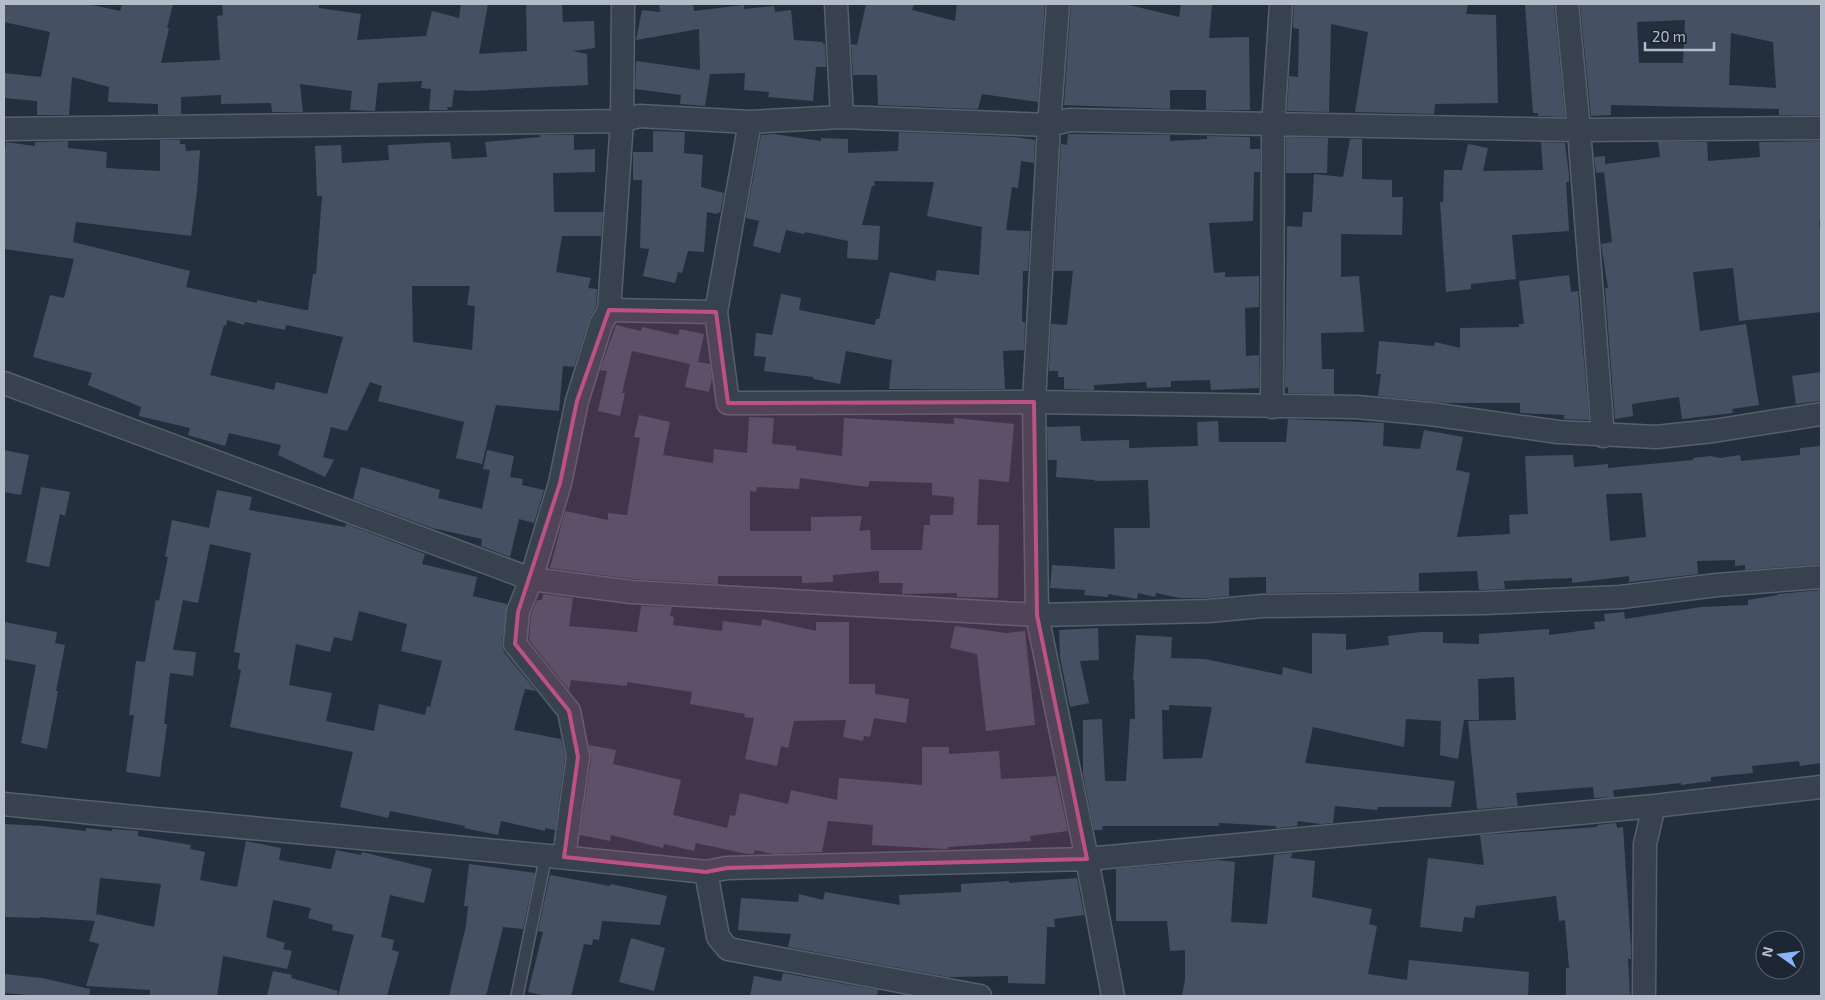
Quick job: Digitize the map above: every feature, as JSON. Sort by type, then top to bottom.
[{"type":"street","points":[[555,856],[578,757],[569,711],[515,644],[518,612],[531,579],[560,483],[578,401],[601,324],[609,310],[622,121],[623,4]]},
{"type":"street","points":[[836,4],[842,117]]},
{"type":"street","points":[[1058,4],[1048,124],[1034,402],[1037,615],[1113,996]]},
{"type":"street","points":[[1272,406],[1273,125],[1281,4]]},
{"type":"street","points":[[1567,4],[1604,436]]},
{"type":"street","points":[[4,129],[622,121],[638,116],[750,122],[842,117],[1048,124],[1069,120],[1579,130],[1821,128]]},
{"type":"street","points":[[750,122],[716,312],[728,403],[1034,402],[1357,407],[1430,414],[1558,432],[1604,436],[1656,437],[1713,431],[1821,414]]},
{"type":"street","points":[[609,310],[716,312]]},
{"type":"street","points":[[4,383],[531,579],[632,592],[1037,615],[1209,611],[1262,606],[1484,603],[1621,597],[1717,585],[1821,577]]},
{"type":"street","points":[[4,804],[706,872],[727,868],[1087,859],[1654,806],[1821,787]]},
{"type":"street","points":[[1644,996],[1645,844],[1654,806]]},
{"type":"street","points":[[706,872],[718,937],[728,949],[896,989],[980,996]]},
{"type":"lane","points":[[517,996],[555,856]]},
{"type":"highlighted area","points":[[609,310],[716,312],[728,403],[1034,402],[1037,615],[1087,859],[727,868],[706,872],[564,857],[578,757],[569,711],[515,644],[518,612],[560,483],[577,401]]},
{"type":"building","points":[[4,4],[88,4],[120,11],[122,4],[173,4],[161,63],[220,60],[217,16],[223,15],[222,4],[319,4],[319,8],[361,14],[357,40],[426,36],[432,11],[459,18],[461,4],[488,4],[479,54],[527,51],[526,4],[562,4],[563,22],[594,21],[595,48],[572,51],[587,54],[588,85],[471,91],[454,90],[452,107],[447,107],[448,110],[429,110],[431,89],[421,88],[422,81],[378,83],[375,111],[350,110],[352,91],[300,84],[303,112],[272,112],[271,103],[221,104],[221,95],[181,97],[181,114],[158,114],[158,104],[108,102],[109,87],[72,77],[69,115],[37,115],[37,101],[4,98],[4,73],[41,77],[50,32],[4,22]]},
{"type":"building","points":[[659,4],[693,4],[694,11],[744,5],[744,9],[774,6],[775,12],[791,10],[794,40],[823,42],[825,44],[826,67],[816,67],[813,101],[768,97],[769,92],[744,90],[745,73],[710,74],[705,106],[680,104],[681,95],[635,89],[636,61],[700,70],[699,29],[636,40],[642,10],[660,12]]},
{"type":"building","points":[[866,4],[914,4],[912,10],[955,21],[957,4],[1045,4],[1038,102],[982,94],[978,109],[878,105],[877,75],[853,75],[851,44],[857,45]]},
{"type":"building","points":[[1071,4],[1125,4],[1179,17],[1181,4],[1212,5],[1209,38],[1249,37],[1250,110],[1206,110],[1206,90],[1170,90],[1170,109],[1064,105]]},
{"type":"building","points":[[1294,4],[1468,4],[1466,14],[1496,15],[1498,103],[1435,104],[1434,114],[1355,112],[1368,32],[1331,24],[1329,112],[1287,111],[1289,76],[1298,77],[1299,29],[1293,28]]},
{"type":"building","points":[[1525,4],[1554,4],[1565,117],[1538,116],[1538,113],[1533,113]]},
{"type":"building","points":[[1580,4],[1821,4],[1821,115],[1779,115],[1779,109],[1611,105],[1611,115],[1591,116]],"holes":[[[1685,20],[1683,63],[1639,63],[1637,22]],[[1731,33],[1773,42],[1776,88],[1729,85]]]},
{"type":"building","points":[[653,131],[685,132],[684,153],[703,155],[701,187],[724,193],[720,213],[707,212],[704,252],[688,251],[682,273],[678,272],[675,283],[643,276],[649,249],[640,248],[642,180],[633,180],[633,152],[653,152]]},
{"type":"building","points":[[899,132],[1014,137],[1035,140],[1034,163],[1021,161],[1018,188],[1012,187],[1006,230],[1030,231],[1028,271],[1023,271],[1022,322],[1025,322],[1024,350],[1003,351],[1005,389],[889,389],[892,360],[846,351],[840,384],[813,379],[813,377],[764,371],[766,357],[754,356],[756,333],[772,335],[781,294],[801,298],[799,310],[875,325],[876,319],[879,319],[890,272],[935,281],[937,270],[979,275],[982,227],[927,216],[934,182],[874,181],[875,186],[872,186],[862,225],[880,226],[878,260],[847,258],[848,241],[805,232],[804,234],[786,230],[780,253],[753,246],[759,221],[746,218],[761,135],[773,134],[821,141],[821,138],[848,139],[848,153],[898,151]]},
{"type":"building","points":[[1068,134],[1170,135],[1170,141],[1207,139],[1207,136],[1250,137],[1250,149],[1260,149],[1260,172],[1254,172],[1253,221],[1209,223],[1214,273],[1225,272],[1225,277],[1259,276],[1259,307],[1245,308],[1246,356],[1259,355],[1259,388],[1211,390],[1210,380],[1171,381],[1171,387],[1147,388],[1146,382],[1094,385],[1094,390],[1064,389],[1064,377],[1058,377],[1058,371],[1049,371],[1051,324],[1067,325],[1073,271],[1054,271],[1061,144],[1067,145]]},
{"type":"building","points":[[540,135],[574,135],[574,150],[595,149],[595,172],[553,173],[554,212],[603,212],[601,236],[562,236],[556,272],[591,278],[588,288],[597,289],[596,306],[589,320],[574,367],[563,366],[559,411],[496,405],[482,464],[456,458],[464,422],[378,401],[382,386],[370,382],[347,431],[331,427],[323,457],[334,460],[325,477],[278,455],[281,445],[229,433],[225,446],[188,435],[190,428],[139,416],[141,407],[88,385],[92,373],[33,357],[50,295],[64,298],[74,259],[4,249],[4,157],[6,142],[35,146],[35,142],[68,141],[68,148],[107,152],[106,168],[160,171],[160,140],[180,140],[180,144],[185,144],[186,151],[200,150],[191,236],[76,222],[73,242],[190,271],[186,287],[257,303],[257,300],[308,310],[313,274],[316,274],[322,196],[317,196],[315,146],[341,145],[342,163],[389,160],[388,145],[450,142],[452,159],[487,157],[485,142],[540,137]],"holes":[[[412,286],[470,286],[467,305],[475,306],[472,350],[413,342]],[[227,320],[244,325],[245,322],[285,330],[286,325],[343,337],[327,394],[276,382],[274,390],[210,375]]]},
{"type":"building","points":[[1286,137],[1328,138],[1327,173],[1286,173]]},
{"type":"building","points":[[1350,139],[1362,139],[1362,179],[1392,180],[1392,197],[1403,197],[1402,235],[1341,234],[1341,277],[1359,276],[1364,332],[1321,333],[1322,369],[1334,369],[1334,394],[1288,393],[1288,387],[1285,388],[1287,226],[1302,227],[1303,212],[1312,212],[1314,174],[1343,177]]},
{"type":"building","points":[[1821,141],[1821,220],[1819,221],[1821,240],[1821,312],[1739,321],[1733,268],[1693,272],[1700,331],[1746,324],[1759,405],[1732,409],[1733,413],[1682,419],[1679,397],[1632,404],[1633,416],[1615,419],[1605,288],[1608,288],[1601,244],[1612,242],[1604,172],[1596,173],[1594,157],[1605,156],[1605,164],[1660,157],[1658,142],[1707,142],[1708,161],[1760,157],[1759,142]]},
{"type":"building","points":[[1541,142],[1565,143],[1569,175],[1569,182],[1566,182],[1569,231],[1512,235],[1516,279],[1471,284],[1471,289],[1446,292],[1440,202],[1443,202],[1444,170],[1462,170],[1468,144],[1488,148],[1483,171],[1543,170]]},
{"type":"building","points":[[1569,275],[1571,292],[1578,291],[1589,420],[1564,419],[1564,415],[1520,413],[1520,403],[1448,403],[1378,396],[1381,374],[1376,374],[1379,341],[1434,346],[1435,342],[1460,348],[1460,328],[1519,327],[1519,324],[1524,324],[1519,281]]},
{"type":"building","points":[[616,325],[641,331],[642,327],[678,335],[680,329],[704,334],[698,362],[710,364],[712,378],[709,392],[685,387],[690,364],[632,351],[622,393],[625,393],[620,416],[598,411],[607,371],[600,370]]},
{"type":"building","points":[[1821,372],[1821,401],[1796,404],[1792,376]]},
{"type":"building","points":[[639,415],[670,422],[663,455],[713,463],[714,449],[747,453],[749,417],[774,418],[772,444],[796,446],[796,450],[842,456],[844,418],[954,424],[954,418],[1014,424],[1009,482],[979,479],[977,525],[999,525],[998,598],[957,597],[957,593],[902,594],[903,583],[879,583],[879,571],[833,575],[833,582],[802,583],[802,576],[718,576],[718,584],[633,579],[550,568],[565,511],[608,520],[608,513],[627,515],[640,438],[634,437]],"holes":[[[800,478],[868,487],[870,481],[932,483],[932,495],[954,497],[953,515],[930,515],[930,525],[924,525],[922,550],[871,550],[870,530],[859,531],[862,516],[811,517],[811,531],[750,531],[750,491],[756,492],[757,487],[799,489]]]},
{"type":"building","points":[[1288,419],[1384,423],[1383,446],[1420,449],[1424,430],[1463,437],[1456,470],[1470,473],[1457,537],[1510,534],[1509,515],[1528,514],[1525,456],[1573,455],[1574,467],[1608,464],[1608,468],[1693,460],[1693,458],[1711,456],[1720,458],[1740,455],[1741,461],[1800,455],[1800,448],[1821,446],[1821,564],[1745,570],[1745,565],[1735,566],[1735,560],[1697,561],[1698,574],[1629,582],[1629,576],[1572,583],[1572,578],[1504,581],[1505,589],[1484,590],[1479,590],[1477,571],[1419,573],[1419,591],[1266,593],[1266,577],[1229,578],[1229,596],[1208,598],[1180,598],[1156,593],[1155,597],[1138,593],[1137,599],[1108,594],[1108,597],[1084,595],[1085,590],[1050,588],[1052,565],[1115,569],[1114,528],[1150,528],[1148,480],[1095,481],[1056,477],[1057,460],[1048,460],[1047,427],[1080,426],[1081,441],[1129,440],[1129,448],[1198,446],[1197,422],[1218,421],[1219,442],[1286,442]],"holes":[[[1642,493],[1646,537],[1610,541],[1606,494]]]},
{"type":"building","points":[[4,450],[29,455],[21,495],[4,492]]},
{"type":"building","points":[[487,450],[514,456],[510,477],[523,479],[522,485],[544,490],[534,523],[519,519],[510,557],[481,546],[482,539],[432,528],[353,499],[361,467],[440,490],[438,498],[482,509],[490,470],[483,469]]},
{"type":"building","points":[[41,487],[70,492],[65,516],[60,514],[49,567],[26,562]]},
{"type":"building","points":[[217,490],[252,497],[249,510],[345,527],[346,524],[425,554],[422,564],[477,577],[473,596],[507,604],[502,643],[504,652],[536,691],[525,689],[514,730],[561,739],[565,757],[555,830],[545,828],[545,831],[501,821],[498,835],[464,828],[465,826],[390,811],[388,818],[340,807],[353,752],[230,727],[241,670],[238,669],[240,653],[234,652],[251,553],[210,544],[198,603],[183,600],[173,650],[196,652],[193,676],[170,673],[164,724],[167,724],[160,777],[126,772],[134,715],[129,715],[136,661],[145,662],[156,600],[159,601],[168,557],[165,557],[172,520],[209,528]],"holes":[[[359,611],[407,624],[401,651],[442,661],[430,707],[427,706],[425,715],[379,704],[374,731],[326,721],[332,693],[289,685],[296,644],[330,652],[334,637],[352,641]]]},
{"type":"building","points":[[1821,590],[1821,763],[1800,766],[1799,761],[1752,766],[1753,773],[1711,777],[1711,781],[1613,790],[1614,797],[1594,798],[1593,787],[1516,793],[1518,806],[1477,809],[1468,721],[1516,720],[1514,677],[1478,679],[1479,720],[1464,720],[1458,759],[1440,755],[1441,721],[1406,719],[1404,747],[1313,727],[1305,763],[1455,781],[1451,807],[1378,807],[1377,810],[1335,806],[1333,823],[1320,824],[1298,821],[1297,826],[1276,828],[1276,826],[1219,823],[1219,826],[1103,826],[1102,830],[1094,830],[1083,774],[1083,720],[1102,719],[1105,781],[1126,781],[1130,719],[1135,719],[1133,680],[1136,635],[1172,637],[1171,658],[1205,659],[1282,675],[1283,667],[1312,674],[1312,633],[1346,634],[1346,650],[1389,645],[1388,636],[1421,632],[1443,632],[1443,643],[1479,644],[1479,634],[1549,629],[1549,635],[1595,629],[1594,622],[1605,621],[1604,614],[1624,612],[1625,619],[1701,607],[1748,605],[1748,600],[1777,594]],"holes":[[[1169,705],[1212,707],[1202,758],[1163,759],[1162,710],[1169,710]]]},
{"type":"building","points":[[543,594],[573,598],[569,626],[637,632],[641,606],[672,607],[670,616],[674,617],[673,625],[722,631],[723,621],[761,626],[762,619],[816,631],[816,622],[849,622],[849,684],[875,684],[875,694],[909,699],[906,723],[874,718],[870,737],[864,736],[863,741],[843,737],[846,720],[794,721],[788,748],[781,746],[777,766],[745,759],[754,718],[744,717],[745,714],[690,704],[692,692],[627,682],[627,686],[571,680],[569,690],[529,640],[531,615],[537,600],[542,600]]},
{"type":"building","points":[[4,622],[57,632],[55,643],[65,645],[47,749],[21,743],[36,665],[4,659]]},
{"type":"building","points":[[955,626],[1006,633],[1025,631],[1035,725],[986,731],[977,654],[950,648]]},
{"type":"building","points":[[1098,628],[1099,660],[1080,661],[1089,703],[1070,707],[1060,657],[1059,630]]},
{"type":"building","points":[[589,745],[616,750],[613,764],[681,780],[673,815],[727,828],[730,815],[735,816],[740,793],[788,804],[791,790],[837,800],[839,778],[922,785],[922,747],[949,747],[949,754],[999,751],[1001,779],[1056,776],[1068,831],[1030,836],[1031,841],[948,847],[948,849],[944,849],[872,845],[873,825],[828,821],[822,852],[773,854],[755,850],[753,854],[747,854],[696,843],[694,851],[664,844],[663,848],[611,835],[610,841],[580,835],[591,759]]},
{"type":"building","points":[[1616,823],[1617,828],[1623,827],[1631,948],[1631,959],[1628,959],[1630,995],[1566,996],[1566,968],[1569,968],[1565,920],[1559,921],[1556,896],[1476,906],[1474,918],[1464,917],[1462,932],[1420,927],[1428,858],[1484,865],[1480,835],[1597,827],[1597,825]]},
{"type":"building","points":[[4,824],[86,831],[86,828],[138,831],[138,836],[191,845],[190,849],[205,852],[200,880],[237,887],[246,841],[281,848],[279,860],[331,869],[336,850],[361,855],[362,852],[432,869],[424,903],[390,895],[381,937],[394,940],[392,950],[399,952],[387,996],[338,996],[354,935],[332,930],[333,925],[308,918],[311,908],[273,900],[266,937],[285,943],[283,949],[292,951],[287,969],[223,956],[217,996],[159,996],[150,995],[150,990],[86,986],[99,944],[89,941],[95,921],[40,917],[4,917]],"holes":[[[100,878],[161,884],[154,927],[97,914],[96,916]]]},
{"type":"building","points":[[1292,853],[1291,858],[1315,861],[1312,897],[1372,909],[1369,924],[1377,926],[1368,974],[1407,980],[1409,960],[1529,972],[1528,996],[1182,996],[1185,980],[1185,950],[1170,951],[1167,921],[1116,921],[1116,869],[1218,860],[1235,862],[1231,922],[1267,924],[1274,855]]},
{"type":"building","points":[[469,864],[535,873],[523,929],[503,927],[486,996],[449,996],[466,926],[468,906],[464,906]]},
{"type":"building","points":[[550,875],[610,886],[611,884],[667,896],[660,925],[602,921],[599,940],[593,939],[592,945],[584,944],[571,996],[546,996],[528,992],[543,932],[538,931]]},
{"type":"building","points":[[1077,878],[1084,915],[1054,919],[1055,927],[1047,927],[1045,984],[1008,983],[1008,976],[948,977],[788,947],[791,934],[738,930],[741,898],[798,902],[799,894],[823,900],[825,892],[900,905],[899,895],[961,892],[961,884]]},
{"type":"building","points":[[631,938],[665,948],[654,991],[619,982]]},
{"type":"building","points":[[273,971],[292,975],[291,978],[338,991],[337,996],[267,996]]},
{"type":"building","points":[[783,973],[878,990],[877,996],[750,996],[754,976],[781,981]]},
{"type":"building","points":[[4,974],[42,978],[90,989],[89,996],[38,996],[4,993]]}]
